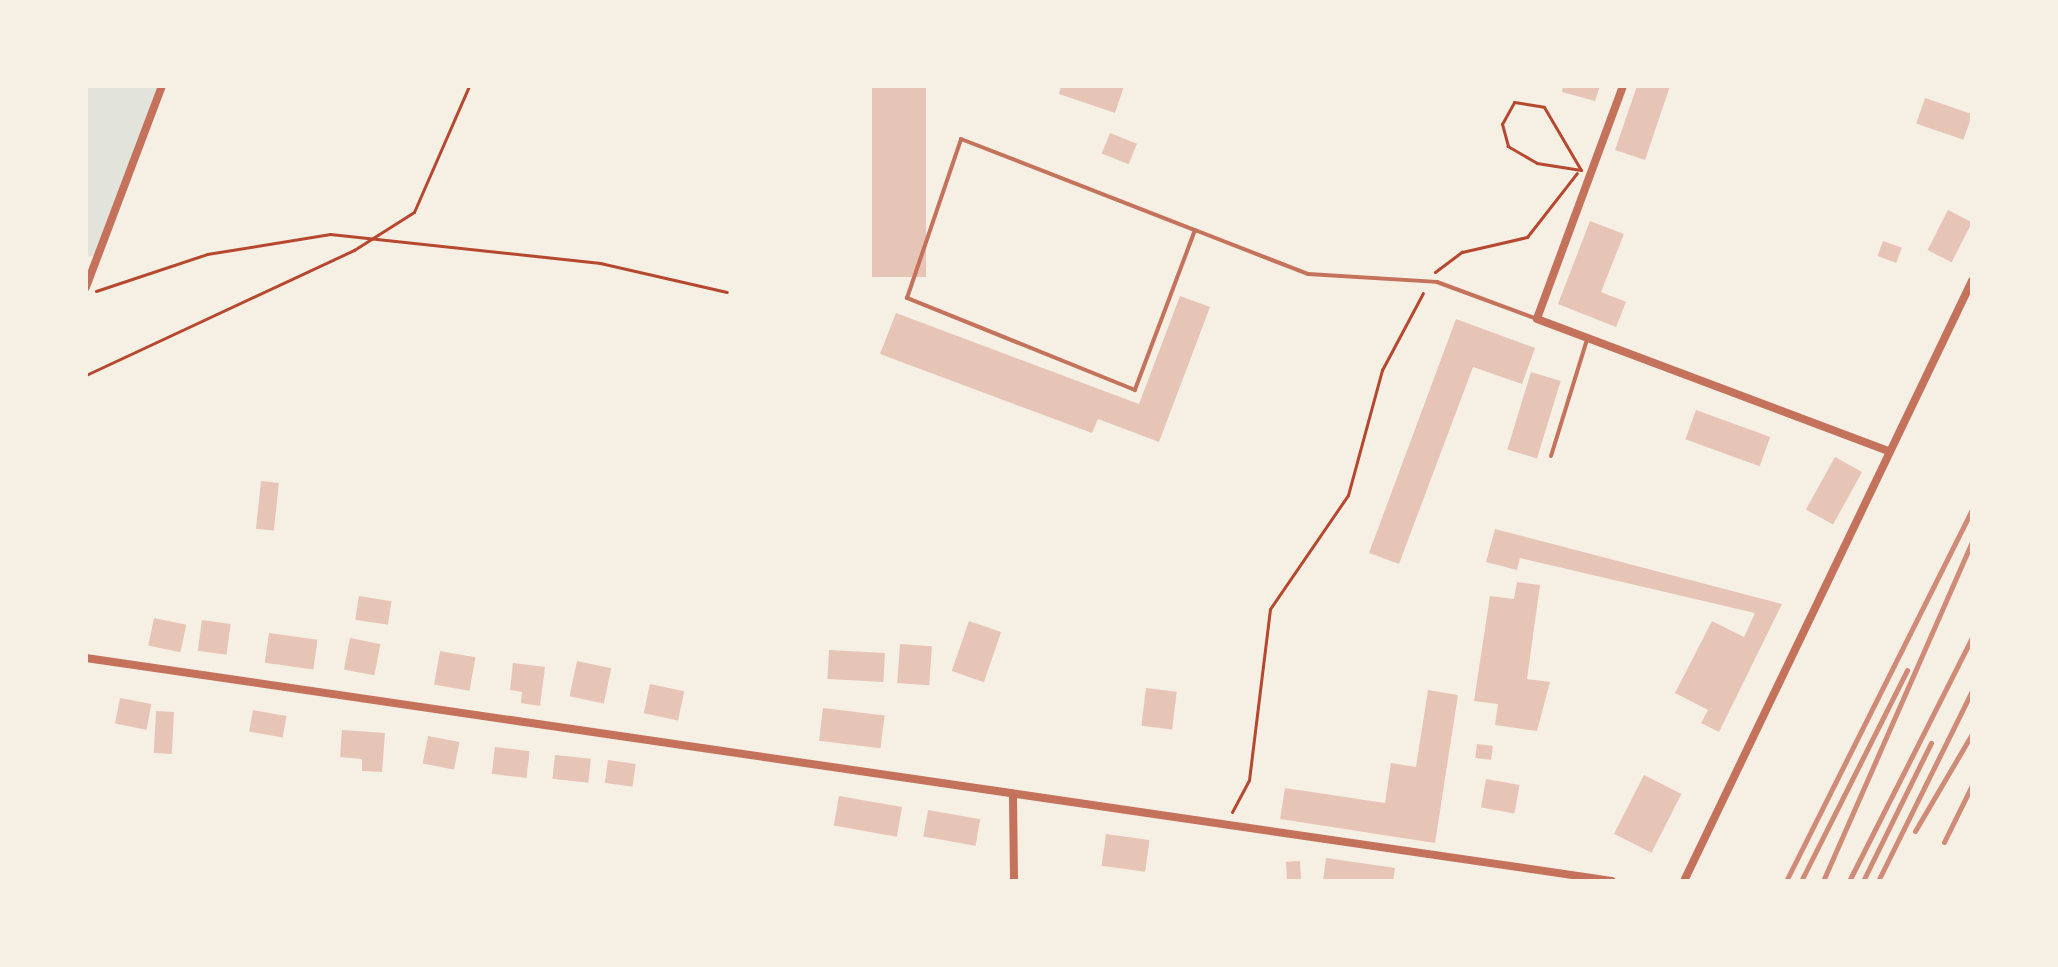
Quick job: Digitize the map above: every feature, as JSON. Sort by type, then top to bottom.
[{"type":"street","points":[[86,287],[162,86]]},
{"type":"street","points":[[1623,86],[1537,319],[1889,451]]},
{"type":"street","points":[[1684,881],[1972,281]]},
{"type":"street","points":[[86,658],[1013,796],[1612,881]]},
{"type":"street","points":[[1013,796],[1014,881]]},
{"type":"lane","points":[[1195,230],[1135,390],[907,298],[961,139],[1195,230],[1308,274],[1430,281],[1537,319]]},
{"type":"lane","points":[[1551,456],[1588,338]]},
{"type":"path","points":[[86,375],[383,235],[414,212],[469,86]]},
{"type":"path","points":[[1514,102],[1544,107],[1581,170],[1519,155],[1503,134],[1506,110],[1514,102]]},
{"type":"path","points":[[1225,826],[1249,780],[1270,609],[1348,495],[1382,370],[1430,281],[1448,258],[1527,237],[1549,201],[1597,158]]},
{"type":"path","points":[[86,294],[249,244],[298,234],[383,235],[600,263],[727,292]]},
{"type":"shaded area","points":[[86,86],[162,86],[98,255],[86,257]]},
{"type":"building","points":[[872,86],[926,86],[926,277],[872,277]]},
{"type":"building","points":[[1061,86],[1124,86],[1115,113],[1059,94]]},
{"type":"building","points":[[1563,86],[1600,86],[1595,101],[1562,92]]},
{"type":"building","points":[[1637,86],[1670,86],[1645,160],[1615,150]]},
{"type":"building","points":[[1925,98],[1972,114],[1963,140],[1916,124]]},
{"type":"building","points":[[1110,133],[1137,144],[1129,164],[1102,153]]},
{"type":"building","points":[[1948,210],[1972,222],[1952,262],[1928,250]]},
{"type":"building","points":[[1590,221],[1624,234],[1601,292],[1626,302],[1616,327],[1558,304]]},
{"type":"building","points":[[1883,241],[1902,248],[1896,263],[1878,256]]},
{"type":"building","points":[[1180,296],[1210,307],[1159,442],[1098,419],[1092,433],[880,354],[896,313],[1139,404]]},
{"type":"building","points":[[1456,319],[1535,348],[1522,384],[1473,367],[1399,564],[1369,553]]},
{"type":"building","points":[[1531,372],[1561,381],[1537,459],[1507,449]]},
{"type":"building","points":[[1696,410],[1770,437],[1760,466],[1685,439]]},
{"type":"building","points":[[1835,457],[1862,472],[1833,525],[1806,509]]},
{"type":"building","points":[[261,481],[279,483],[274,531],[256,529]]},
{"type":"building","points":[[1495,529],[1782,604],[1719,732],[1701,723],[1708,710],[1675,693],[1712,621],[1744,637],[1755,613],[1520,558],[1517,570],[1486,562]]},
{"type":"building","points":[[1517,582],[1540,585],[1527,679],[1550,682],[1537,731],[1495,725],[1498,704],[1474,701],[1490,596],[1514,599]]},
{"type":"building","points":[[359,596],[392,601],[388,625],[355,620]]},
{"type":"building","points":[[154,618],[186,625],[180,652],[148,645]]},
{"type":"building","points":[[202,620],[231,624],[226,655],[198,651]]},
{"type":"building","points":[[969,621],[1001,632],[984,682],[952,671]]},
{"type":"building","points":[[269,633],[318,640],[313,670],[265,663]]},
{"type":"building","points":[[350,638],[380,644],[374,675],[344,669]]},
{"type":"building","points":[[900,644],[932,646],[929,685],[897,683]]},
{"type":"building","points":[[829,650],[885,653],[883,682],[827,679]]},
{"type":"building","points":[[440,651],[475,657],[470,691],[434,684]]},
{"type":"building","points":[[577,661],[611,668],[604,703],[570,696]]},
{"type":"building","points":[[513,663],[545,667],[540,706],[521,703],[522,692],[510,690]]},
{"type":"building","points":[[650,684],[684,691],[678,721],[644,713]]},
{"type":"building","points":[[1146,688],[1177,692],[1172,729],[1141,726]]},
{"type":"building","points":[[1428,690],[1458,695],[1435,843],[1280,819],[1285,788],[1385,803],[1391,763],[1416,767]]},
{"type":"building","points":[[120,698],[151,704],[146,730],[115,724]]},
{"type":"building","points":[[823,708],[885,716],[881,748],[819,741]]},
{"type":"building","points":[[253,710],[286,716],[283,738],[249,732]]},
{"type":"building","points":[[156,711],[174,712],[172,754],[154,753]]},
{"type":"building","points":[[342,730],[385,733],[382,772],[362,771],[362,759],[340,757]]},
{"type":"building","points":[[428,736],[459,742],[454,770],[423,763]]},
{"type":"building","points":[[1477,744],[1493,746],[1491,760],[1475,758]]},
{"type":"building","points":[[495,747],[530,751],[526,778],[492,774]]},
{"type":"building","points":[[555,755],[591,759],[588,783],[552,779]]},
{"type":"building","points":[[608,760],[636,764],[633,787],[605,783]]},
{"type":"building","points":[[1644,775],[1681,794],[1651,853],[1614,834]]},
{"type":"building","points":[[1486,779],[1519,785],[1514,813],[1481,808]]},
{"type":"building","points":[[839,796],[902,807],[897,837],[834,826]]},
{"type":"building","points":[[928,810],[980,819],[976,846],[923,837]]},
{"type":"building","points":[[1106,834],[1150,840],[1145,872],[1102,866]]},
{"type":"building","points":[[1326,858],[1395,868],[1393,881],[1323,881]]},
{"type":"building","points":[[1300,861],[1301,881],[1287,881],[1286,862]]},
{"type":"railway","points":[[1786,881],[1972,510]]},
{"type":"railway","points":[[1823,881],[1972,542]]},
{"type":"railway","points":[[1849,881],[1972,638]]},
{"type":"railway","points":[[1801,881],[1907,670]]},
{"type":"railway","points":[[1878,881],[1972,691]]},
{"type":"railway","points":[[1915,831],[1972,734]]},
{"type":"railway","points":[[1863,881],[1931,743]]},
{"type":"railway","points":[[1944,842],[1972,785]]}]
